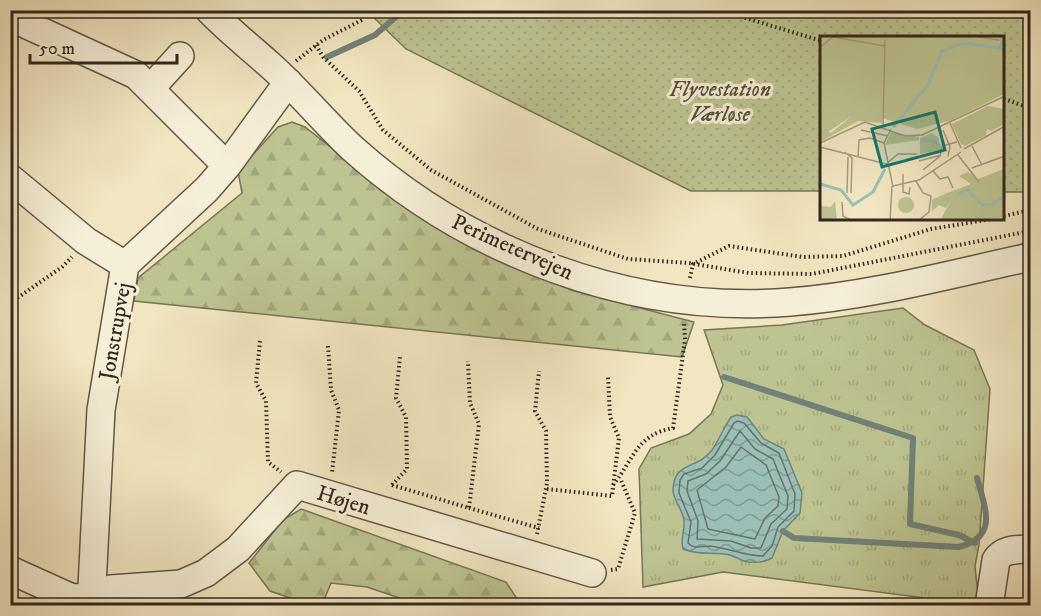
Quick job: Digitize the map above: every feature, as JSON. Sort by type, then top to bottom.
[{"type":"street","name":"Perimetervejen","points":[[209,10],[290,73],[362,155],[416,199],[482,237],[552,269],[620,288],[690,285],[744,302],[800,301],[868,292],[1030,257]]},
{"type":"street","points":[[10,16],[136,75],[227,166]]},
{"type":"street","points":[[150,88],[180,56]]},
{"type":"street","name":"Jonstrupvej","points":[[91,601],[101,410],[125,265],[207,189],[227,166],[290,73]]},
{"type":"street","points":[[10,178],[86,241],[125,265]]},
{"type":"street","name":"Højen","points":[[91,601],[111,590],[181,584],[206,573],[238,549],[297,485],[592,573]]},
{"type":"street","points":[[989,606],[996,561],[1000,554],[1006,551],[1030,549]]},
{"type":"street","points":[[10,570],[72,598],[91,601]]},
{"type":"path","points":[[290,73],[316,45],[362,20],[367,10]]},
{"type":"path","points":[[720,10],[820,40]]},
{"type":"path","points":[[316,45],[323,57],[359,91],[383,130],[431,170],[538,229],[628,259],[693,264],[749,273],[812,274],[1030,231]]},
{"type":"path","points":[[1005,99],[1030,108]]},
{"type":"path","points":[[1005,216],[1030,210]]},
{"type":"path","points":[[693,264],[729,246],[803,257],[843,256],[931,229],[986,220]]},
{"type":"path","points":[[10,303],[62,267],[86,241]]},
{"type":"path","points":[[614,485],[637,447],[651,435],[673,428],[685,340],[684,321],[693,264]]},
{"type":"path","points":[[260,341],[256,383],[266,401],[268,462],[297,485]]},
{"type":"path","points":[[328,346],[331,390],[339,410],[330,494]]},
{"type":"path","points":[[371,507],[407,469],[406,417],[396,398],[400,356]]},
{"type":"path","points":[[468,361],[470,403],[479,423],[469,508]]},
{"type":"path","points":[[531,555],[547,489],[546,431],[535,411],[539,370]]},
{"type":"path","points":[[547,489],[612,496],[619,438],[610,417],[608,376]]},
{"type":"path","points":[[592,573],[618,569],[635,513],[620,477]]},
{"type":"path","points":[[392,485],[539,528]]},
{"type":"green space","name":"Flyvestation Værløse","points":[[367,11],[1030,11],[1030,192],[1005,192],[1005,36],[820,36],[820,191],[691,191],[406,49]]},
{"type":"green space","points":[[292,122],[305,127],[399,201],[490,256],[571,290],[694,322],[682,357],[134,301],[138,278],[242,193],[238,171],[278,127]]},
{"type":"green space","points":[[903,308],[925,325],[974,350],[990,389],[979,545],[975,566],[979,605],[723,572],[643,587],[639,469],[651,448],[689,434],[711,414],[723,385],[704,330],[782,325]]},
{"type":"green space","points":[[301,509],[506,582],[521,605],[420,605],[367,587],[331,583],[322,605],[311,605],[270,591],[249,563],[283,520]]},
{"type":"water","points":[[737,415],[747,417],[764,439],[784,449],[802,493],[800,513],[783,531],[772,558],[761,562],[748,562],[730,555],[683,549],[684,521],[673,491],[674,481],[681,470],[706,456],[715,446],[731,417]]},
{"type":"waterway","points":[[327,57],[375,35],[404,10]]},
{"type":"waterway","points":[[724,377],[913,438],[910,524],[959,535],[975,543]]},
{"type":"waterway","points":[[783,531],[794,538],[959,547],[972,542],[980,536],[984,529],[985,510],[977,478]]}]
